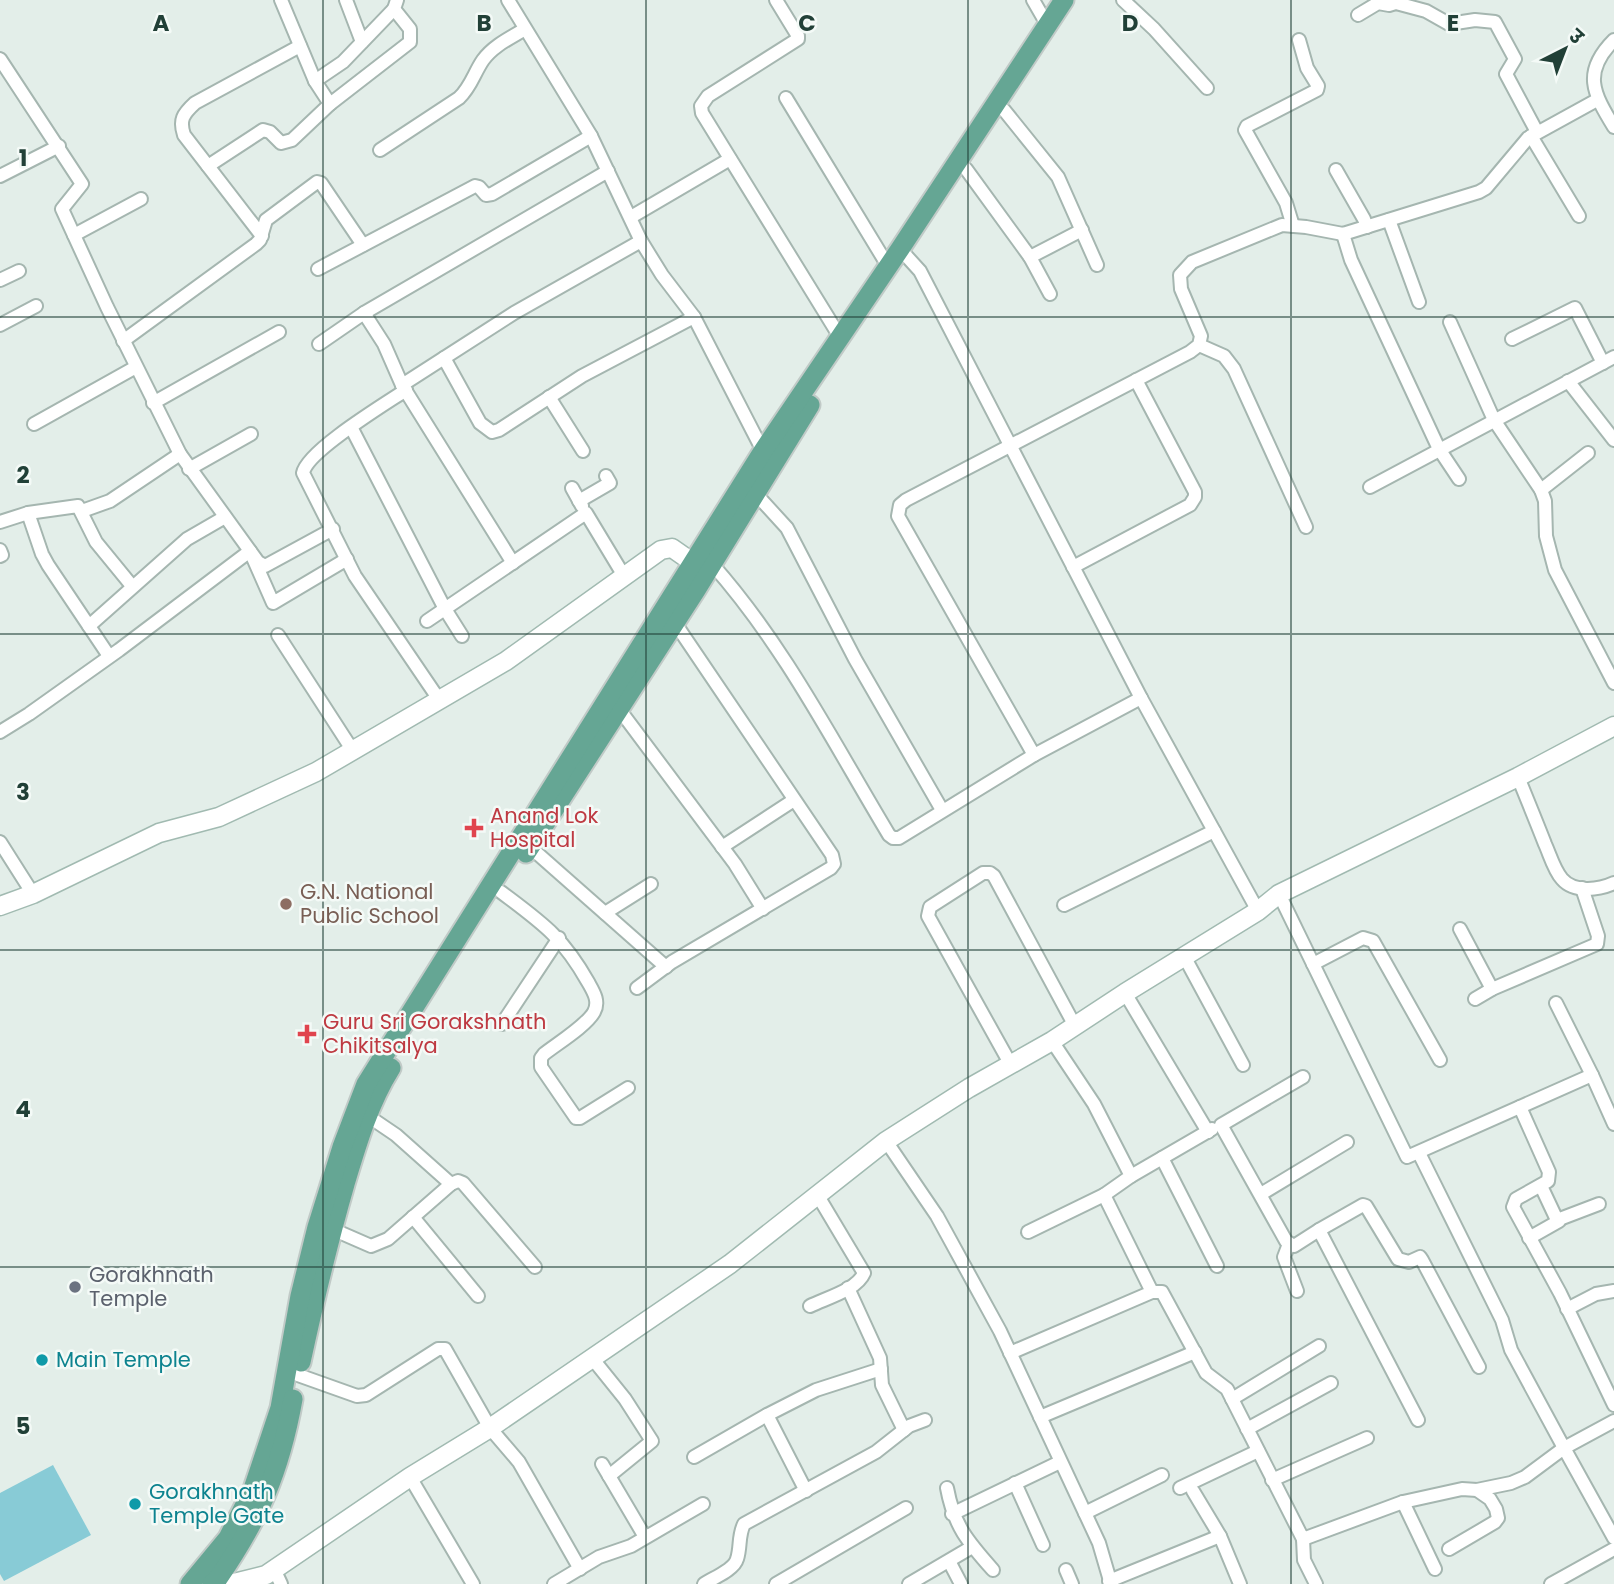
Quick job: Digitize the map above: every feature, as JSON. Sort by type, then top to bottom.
[{"type":"main road","points":[[190,1584],[211,1577],[241,1545],[272,1480],[285,1442],[332,1229],[359,1139],[379,1086],[675,623],[804,412],[1064,0]]},
{"type":"main road","points":[[211,1577],[253,1489],[280,1408],[300,1296],[317,1227],[362,1092],[763,451],[888,266],[905,253],[966,169],[1074,0]]},
{"type":"street","points":[[281,0],[316,81],[330,104]]},
{"type":"street","points":[[346,0],[362,42]]},
{"type":"street","points":[[508,0],[591,136],[641,241],[662,275],[694,317],[763,451]]},
{"type":"street","points":[[776,0],[798,39],[708,96],[701,106],[702,113],[840,337]]},
{"type":"street","points":[[1033,0],[1048,26]]},
{"type":"street","points":[[1130,1],[1207,88]]},
{"type":"street","points":[[1357,15],[1378,3],[1389,5],[1400,1],[1449,24],[1475,20],[1495,22],[1516,59],[1506,74],[1534,134],[1579,216]]},
{"type":"street","points":[[208,166],[263,130],[270,132],[281,143],[292,140],[330,104],[411,42],[410,29],[396,5],[343,62],[316,81]]},
{"type":"street","points":[[380,150],[459,98],[466,92],[489,53],[525,29]]},
{"type":"street","points":[[1293,226],[1286,203],[1245,130],[1317,90],[1318,86],[1307,68],[1299,40]]},
{"type":"street","points":[[1614,40],[1599,54],[1594,74],[1597,100],[1614,127]]},
{"type":"street","points":[[262,236],[184,135],[181,124],[184,113],[195,103],[300,46]]},
{"type":"street","points":[[0,59],[82,184],[62,208],[153,403],[189,469],[258,562],[265,566],[332,528]]},
{"type":"street","points":[[786,98],[888,266]]},
{"type":"street","points":[[1034,755],[898,516],[900,505],[1199,345],[1201,336],[1181,289],[1180,275],[1192,262],[1282,225],[1343,234],[1486,188],[1521,145],[1534,134],[1597,100]]},
{"type":"street","points":[[1004,110],[1058,177],[1097,265]]},
{"type":"street","points":[[318,269],[475,187],[479,187],[486,195],[492,194],[591,136]]},
{"type":"street","points":[[0,176],[59,146]]},
{"type":"street","points":[[631,217],[730,159]]},
{"type":"street","points":[[966,169],[1030,257],[1050,294]]},
{"type":"street","points":[[1336,170],[1367,227]]},
{"type":"street","points":[[319,344],[364,313],[608,171]]},
{"type":"street","points":[[123,341],[256,244],[262,236],[266,220],[317,182],[321,183],[363,244]]},
{"type":"street","points":[[74,235],[141,199]]},
{"type":"street","points":[[1389,220],[1419,302]]},
{"type":"street","points":[[1030,257],[1082,230]]},
{"type":"street","points":[[1343,234],[1351,260],[1438,449],[1459,479]]},
{"type":"street","points":[[440,701],[367,594],[347,559],[303,473],[308,460],[444,358],[514,313],[641,241]]},
{"type":"street","points":[[905,253],[920,271],[1141,698],[1258,911]]},
{"type":"street","points":[[0,280],[19,271]]},
{"type":"street","points":[[0,325],[36,306]]},
{"type":"street","points":[[1370,487],[1608,360],[1575,308],[1512,339]]},
{"type":"street","points":[[364,313],[384,344],[404,388],[513,563]]},
{"type":"street","points":[[444,358],[480,423],[492,432],[582,376],[694,317]]},
{"type":"street","points":[[1450,321],[1494,420],[1541,490],[1545,501],[1546,536],[1555,570],[1614,683]]},
{"type":"street","points":[[153,403],[279,332]]},
{"type":"street","points":[[1199,345],[1224,356],[1234,369],[1306,527]]},
{"type":"street","points":[[34,424],[136,367]]},
{"type":"street","points":[[1073,567],[1190,505],[1195,497],[1195,492],[1136,380]]},
{"type":"street","points":[[1568,381],[1614,440]]},
{"type":"street","points":[[549,397],[583,451]]},
{"type":"street","points":[[351,427],[445,609],[462,636]]},
{"type":"street","points":[[189,469],[251,434]]},
{"type":"street","points":[[1541,490],[1588,453]]},
{"type":"street","points":[[82,511],[110,500],[180,454]]},
{"type":"street","points":[[579,501],[610,483],[606,476]]},
{"type":"street","points":[[572,488],[624,576]]},
{"type":"street","points":[[755,493],[787,528],[855,659],[942,810]]},
{"type":"street","points":[[0,522],[28,513],[75,505],[82,511],[96,542],[132,586]]},
{"type":"street","points":[[28,513],[42,554],[109,656]]},
{"type":"street","points":[[427,621],[586,513]]},
{"type":"street","points":[[89,626],[187,539],[225,517]]},
{"type":"street","points":[[0,906],[33,894],[159,833],[219,817],[316,772],[506,661],[666,547],[672,548],[692,562]]},
{"type":"street","points":[[0,550],[0,556]]},
{"type":"street","points":[[250,551],[273,603],[347,559]]},
{"type":"street","points":[[0,732],[109,656],[250,551]]},
{"type":"street","points":[[712,564],[743,599],[770,636],[888,835],[893,838],[899,838],[1034,755],[1141,698]]},
{"type":"street","points":[[637,988],[666,967],[834,864],[832,855],[675,623]]},
{"type":"street","points":[[278,635],[354,751]]},
{"type":"street","points":[[619,709],[722,846],[762,909]]},
{"type":"street","points":[[211,1577],[230,1584],[266,1575],[278,1576],[410,1477],[490,1428],[730,1265],[886,1141],[1052,1041],[1258,911],[1279,894],[1518,777],[1614,726]]},
{"type":"street","points":[[1518,777],[1563,881],[1574,887],[1602,889],[1614,883]]},
{"type":"street","points":[[722,846],[794,800]]},
{"type":"street","points":[[1064,905],[1214,831]]},
{"type":"street","points":[[0,842],[33,894]]},
{"type":"street","points":[[530,847],[666,967]]},
{"type":"street","points":[[1011,1065],[928,916],[930,907],[983,873],[994,876],[1075,1026]]},
{"type":"street","points":[[605,913],[651,884]]},
{"type":"street","points":[[1475,999],[1492,989],[1597,944],[1598,936],[1582,888]]},
{"type":"street","points":[[501,892],[559,938],[576,961],[597,1002],[589,1018],[544,1054],[541,1067],[576,1118],[628,1088]]},
{"type":"street","points":[[1279,894],[1404,1154],[1409,1157],[1592,1075]]},
{"type":"street","points":[[1460,929],[1492,989]]},
{"type":"street","points":[[502,1024],[559,938]]},
{"type":"street","points":[[1313,964],[1363,938],[1373,941],[1440,1060]]},
{"type":"street","points":[[1184,956],[1243,1065]]},
{"type":"street","points":[[1125,993],[1208,1132]]},
{"type":"street","points":[[1556,1003],[1614,1124]]},
{"type":"street","points":[[1052,1041],[1094,1104],[1131,1176]]},
{"type":"street","points":[[1028,1232],[1104,1195],[1131,1176],[1303,1077]]},
{"type":"street","points":[[1520,1108],[1549,1172],[1548,1181],[1516,1199],[1513,1207],[1567,1308],[1614,1405]]},
{"type":"street","points":[[368,1116],[396,1135],[451,1184]]},
{"type":"street","points":[[1221,1125],[1289,1244]]},
{"type":"street","points":[[886,1141],[937,1216],[1010,1353],[1099,1543],[1110,1582],[1220,1536]]},
{"type":"street","points":[[1261,1194],[1347,1142]]},
{"type":"street","points":[[1419,1153],[1502,1320],[1511,1350],[1614,1538]]},
{"type":"street","points":[[1162,1158],[1217,1266]]},
{"type":"street","points":[[332,1229],[371,1246],[388,1240],[451,1184],[458,1181],[463,1183],[535,1267]]},
{"type":"street","points":[[1541,1186],[1555,1219],[1559,1221]]},
{"type":"street","points":[[1104,1195],[1152,1292]]},
{"type":"street","points":[[810,1306],[848,1288],[863,1277],[863,1267],[818,1196]]},
{"type":"street","points":[[1530,1238],[1559,1221],[1599,1204]]},
{"type":"street","points":[[1289,1244],[1294,1245],[1363,1205],[1366,1206],[1398,1259],[1409,1262],[1420,1257],[1479,1367]]},
{"type":"street","points":[[413,1217],[478,1296]]},
{"type":"street","points":[[1319,1230],[1418,1420]]},
{"type":"street","points":[[1289,1244],[1284,1257],[1297,1291]]},
{"type":"street","points":[[848,1288],[880,1359],[882,1385],[904,1430]]},
{"type":"street","points":[[1567,1308],[1595,1294],[1614,1291]]},
{"type":"street","points":[[1010,1353],[1152,1292],[1162,1292],[1206,1374],[1227,1389],[1303,1539],[1304,1560],[1317,1584]]},
{"type":"street","points":[[1232,1399],[1319,1346]]},
{"type":"street","points":[[298,1375],[357,1396],[366,1395],[438,1349],[445,1349],[490,1428],[519,1462],[580,1569]]},
{"type":"street","points":[[1040,1417],[1195,1352]]},
{"type":"street","points":[[592,1358],[625,1399],[652,1441],[609,1476]]},
{"type":"street","points":[[694,1457],[816,1390],[881,1369]]},
{"type":"street","points":[[1247,1429],[1331,1383]]},
{"type":"street","points":[[767,1415],[806,1490]]},
{"type":"street","points":[[704,1584],[726,1578],[738,1558],[740,1534],[744,1524],[876,1452],[904,1430],[925,1420]]},
{"type":"street","points":[[1303,1539],[1403,1502],[1462,1489],[1477,1490],[1511,1483],[1564,1448],[1614,1422]]},
{"type":"street","points":[[1272,1480],[1367,1438]]},
{"type":"street","points":[[1180,1488],[1258,1451]]},
{"type":"street","points":[[952,1514],[1060,1462]]},
{"type":"street","points":[[602,1464],[645,1537]]},
{"type":"street","points":[[1085,1513],[1162,1475]]},
{"type":"street","points":[[410,1477],[473,1584]]},
{"type":"street","points":[[1015,1483],[1043,1545]]},
{"type":"street","points":[[947,1488],[952,1514],[972,1547],[993,1570]]},
{"type":"street","points":[[1450,1549],[1498,1518],[1490,1499],[1477,1490]]},
{"type":"street","points":[[1193,1491],[1220,1536],[1240,1584]]},
{"type":"street","points":[[1403,1502],[1435,1569]]},
{"type":"street","points":[[554,1584],[599,1558],[631,1546],[703,1504]]},
{"type":"street","points":[[776,1584],[906,1508]]},
{"type":"street","points":[[909,1584],[972,1547]]},
{"type":"street","points":[[1551,1584],[1614,1549]]},
{"type":"street","points":[[949,1561],[961,1584]]},
{"type":"street","points":[[1066,1570],[1072,1584]]},
{"type":"water","points":[[53,1465],[91,1535],[4,1581],[0,1574],[0,1493]]},
{"type":"place","name":"Anand Lok Hospital","points":[[474,828]]},
{"type":"place","name":"G.N. National Public School","points":[[286,904]]},
{"type":"place","name":"Guru Sri Gorakshnath Chikitsalya","points":[[307,1034]]},
{"type":"place","name":"Gorakhnath Temple","points":[[75,1287]]},
{"type":"place","name":"Main Temple","points":[[42,1360]]},
{"type":"place","name":"Gorakhnath Temple Gate","points":[[135,1504]]}]
